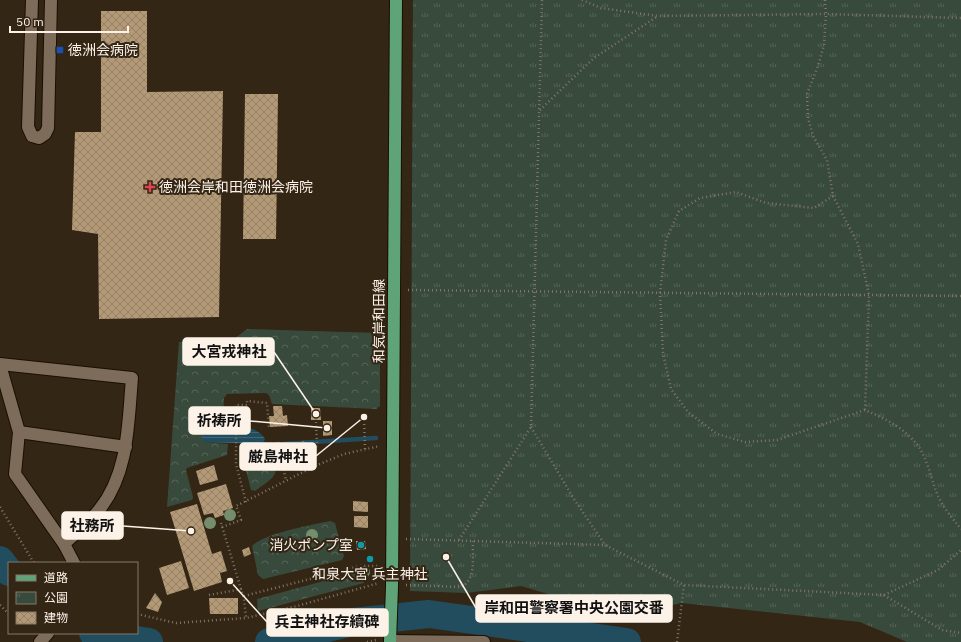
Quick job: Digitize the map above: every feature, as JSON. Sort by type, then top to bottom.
[{"type":"main road","name":"和気岸和田線","points":[[390,639],[398,586],[396,0]]},
{"type":"street","points":[[32,0],[28,127],[32,136],[39,138],[45,134],[48,128],[51,0]]},
{"type":"street","points":[[64,544],[99,510],[116,482],[126,448],[132,378],[0,364],[19,432],[15,474],[64,544],[73,562]]},
{"type":"street","points":[[19,432],[126,448]]},
{"type":"street","points":[[390,639],[484,642]]},
{"type":"path","points":[[459,540],[531,427],[542,0]]},
{"type":"path","points":[[582,0],[601,8],[658,16],[826,14],[961,18]]},
{"type":"path","points":[[591,4],[594,0]]},
{"type":"path","points":[[825,0],[826,14],[824,45],[818,66],[807,94],[808,118],[813,136],[827,160],[833,196],[858,244],[869,295],[865,410]]},
{"type":"path","points":[[540,110],[594,58],[658,16]]},
{"type":"path","points":[[833,196],[814,208],[766,203],[736,192],[700,198],[679,211],[666,240],[660,293],[663,353],[671,389],[688,412],[717,434],[745,442],[777,440],[865,410],[889,420],[914,441],[921,451],[936,493],[961,529]]},
{"type":"path","points":[[408,290],[961,296]]},
{"type":"path","points":[[246,502],[236,464],[236,405],[247,404],[247,401],[267,403],[269,427]]},
{"type":"path","points":[[364,420],[365,450]]},
{"type":"path","points":[[315,466],[313,455],[317,444],[318,432],[316,422]]},
{"type":"path","points":[[531,427],[574,499],[605,545]]},
{"type":"path","points":[[303,441],[304,447]]},
{"type":"path","points":[[278,442],[286,481]]},
{"type":"path","points":[[222,527],[240,520],[236,506],[315,466],[344,454],[384,445]]},
{"type":"path","points":[[0,507],[33,562]]},
{"type":"path","points":[[221,523],[244,596],[246,618]]},
{"type":"path","points":[[406,539],[605,545],[684,585],[884,595],[938,570],[961,550]]},
{"type":"path","points":[[398,586],[461,587],[468,584],[472,576],[473,541]]},
{"type":"path","points":[[244,596],[360,566],[383,566]]},
{"type":"path","points":[[138,614],[176,623],[246,618],[297,606],[376,584]]},
{"type":"path","points":[[677,642],[684,585]]},
{"type":"path","points":[[209,595],[242,589]]},
{"type":"path","points":[[884,595],[942,630],[961,634]]},
{"type":"path","points":[[0,605],[8,613]]},
{"type":"green space","points":[[413,0],[961,0],[961,642],[907,642],[860,622],[681,603],[622,616],[521,586],[466,593],[410,591]]},
{"type":"green space","points":[[247,329],[380,333],[380,406],[376,409],[272,404],[269,395],[266,393],[227,394],[224,398],[223,422],[225,426],[207,429],[203,442],[228,444],[227,455],[187,468],[186,470],[193,497],[192,500],[167,507],[179,342],[229,343]]},
{"type":"green space","points":[[245,444],[270,445],[274,463],[275,472],[273,476],[255,491],[251,490],[244,463],[243,447]]},
{"type":"green space","points":[[330,521],[335,523],[344,556],[342,560],[263,579],[258,575],[252,546],[258,541],[278,533]]},
{"type":"green space","points":[[361,571],[364,583],[258,611],[257,599]]},
{"type":"water","points":[[241,426],[259,432],[265,439],[263,444],[203,442],[202,433],[207,429]]},
{"type":"building","points":[[101,11],[147,11],[147,92],[223,91],[219,317],[99,319],[98,234],[72,230],[75,132],[101,132]]},
{"type":"building","points":[[245,94],[278,94],[276,239],[243,239]]},
{"type":"building","points":[[273,406],[282,406],[283,416],[287,415],[288,426],[270,427],[269,416],[274,416]]},
{"type":"building","points":[[311,408],[320,408],[321,420],[311,420]]},
{"type":"building","points":[[323,421],[332,421],[332,435],[323,436]]},
{"type":"building","points":[[214,465],[218,480],[200,485],[196,471]]},
{"type":"building","points":[[226,484],[233,508],[223,511],[224,515],[215,518],[213,513],[204,515],[197,493]]},
{"type":"building","points":[[353,501],[368,502],[368,512],[353,511]]},
{"type":"building","points":[[197,504],[212,554],[221,551],[227,571],[220,573],[222,582],[194,591],[170,512]]},
{"type":"building","points":[[354,516],[368,516],[368,528],[354,527]]},
{"type":"building","name":"消火ポンプ室","points":[[356,541],[365,541],[366,549],[357,550]]},
{"type":"building","points":[[249,547],[251,554],[244,557],[242,550]]},
{"type":"building","points":[[181,561],[189,588],[167,595],[159,568]]},
{"type":"building","points":[[155,593],[162,602],[158,612],[146,608]]},
{"type":"building","points":[[209,598],[238,598],[238,614],[210,614]]},
{"type":"waterway","points":[[283,444],[376,438]]},
{"type":"waterway","points":[[263,444],[272,445]]},
{"type":"waterway","points":[[0,560],[8,571]]},
{"type":"waterway","points":[[269,642],[353,622],[429,614],[627,642]]},
{"type":"waterway","points":[[99,634],[149,642]]},
{"type":"place","name":"徳洲会病院","points":[[60,50]]},
{"type":"place","name":"徳洲会岸和田徳洲会病院","points":[[150,187]]},
{"type":"place","name":"大宮戎神社","points":[[316,414]]},
{"type":"place","name":"厳島神社","points":[[364,417]]},
{"type":"place","name":"祈祷所","points":[[327,428]]},
{"type":"place","name":"社務所","points":[[191,531]]},
{"type":"place","name":"消火ポンプ室","points":[[361,545]]},
{"type":"place","name":"岸和田警察署中央公園交番","points":[[446,557]]},
{"type":"place","name":"和泉大宮 兵主神社","points":[[370,559]]},
{"type":"place","name":"兵主神社存續碑","points":[[230,581]]}]
